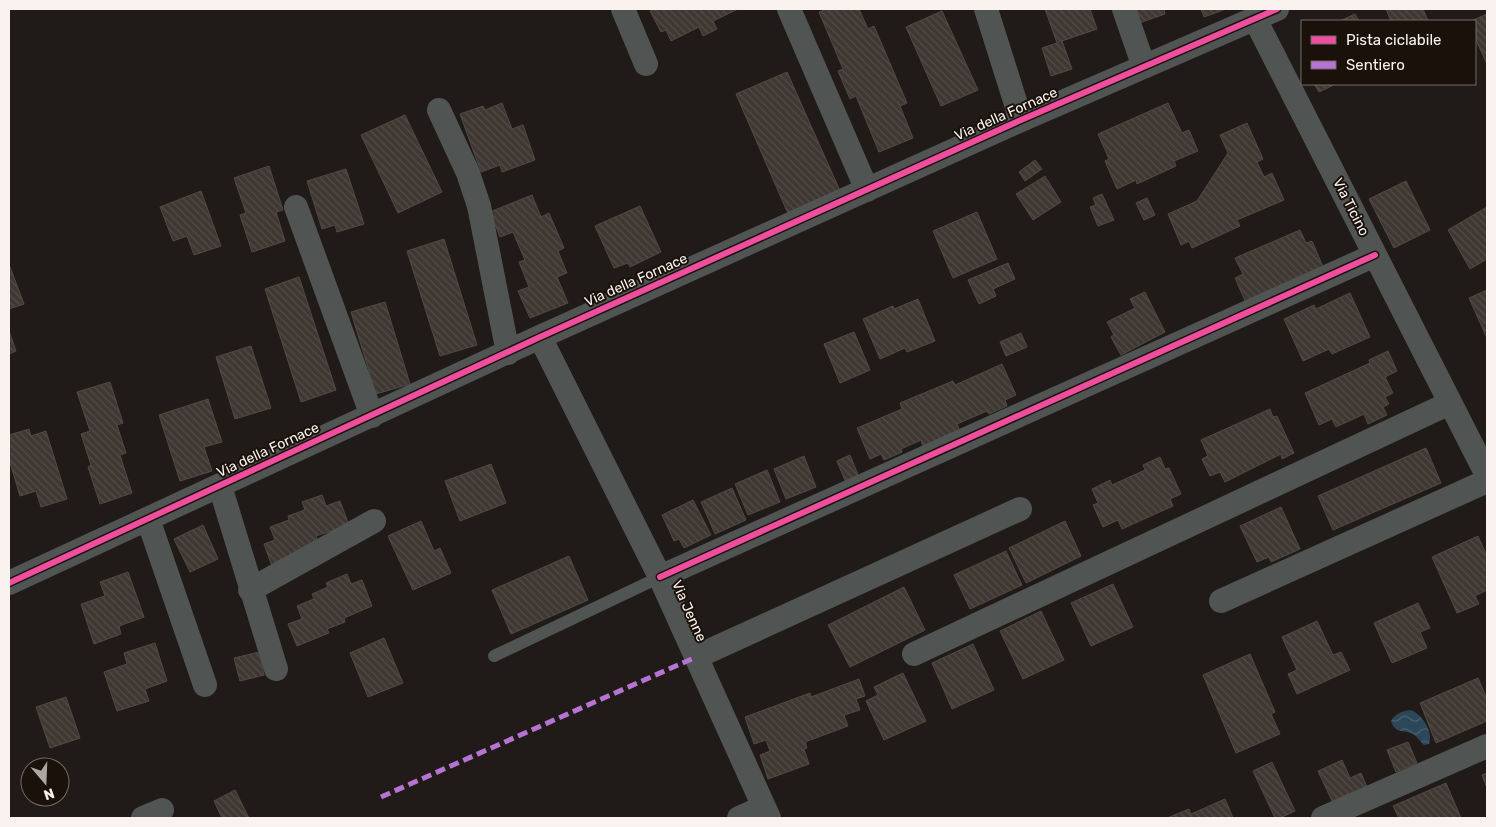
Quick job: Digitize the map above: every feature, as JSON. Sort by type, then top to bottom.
[{"type":"street","points":[[623,9],[646,64]]},
{"type":"street","points":[[789,9],[867,190]]},
{"type":"street","points":[[986,9],[1021,120]]},
{"type":"street","points":[[1124,9],[1144,67]]},
{"type":"street","name":"Via della Fornace","points":[[9,583],[540,337],[1021,120],[1278,9]]},
{"type":"street","name":"Via Ticino","points":[[1255,19],[1487,476]]},
{"type":"street","points":[[440,110],[468,174],[479,206],[508,353]]},
{"type":"street","points":[[296,207],[372,416]]},
{"type":"street","points":[[660,577],[1375,255]]},
{"type":"street","name":"Via Jenne","points":[[540,337],[660,577],[767,813]]},
{"type":"street","points":[[914,654],[1450,403]]},
{"type":"street","points":[[1221,601],[1487,481]]},
{"type":"street","points":[[220,486],[250,590],[276,669]]},
{"type":"street","points":[[696,657],[1020,509]]},
{"type":"street","points":[[148,519],[205,685]]},
{"type":"street","points":[[250,590],[374,521]]},
{"type":"street","points":[[1323,818],[1487,746]]},
{"type":"street","points":[[739,818],[767,813]]},
{"type":"lane","points":[[494,656],[660,577]]},
{"type":"water","points":[[1410,710],[1419,715],[1426,724],[1430,734],[1429,744],[1424,745],[1413,734],[1394,728],[1391,721],[1395,716]]},
{"type":"building","points":[[655,9],[738,9],[713,21],[717,29],[703,36],[699,27],[671,41],[666,30],[661,32],[650,11]]},
{"type":"building","points":[[827,9],[859,9],[868,29],[874,26],[907,103],[900,106],[913,138],[879,152],[856,96],[850,99],[838,71],[843,69],[819,12]]},
{"type":"building","points":[[1045,9],[1090,9],[1097,29],[1062,41],[1072,69],[1051,76],[1042,48],[1057,43]]},
{"type":"building","points":[[1130,9],[1164,9],[1165,14],[1136,24]]},
{"type":"building","points":[[1201,9],[1226,9],[1204,17]]},
{"type":"building","points":[[1386,9],[1423,9],[1428,20],[1391,20]]},
{"type":"building","points":[[942,11],[978,90],[941,106],[906,27]]},
{"type":"building","points":[[1355,14],[1358,20],[1342,20]]},
{"type":"building","points":[[1487,14],[1487,64],[1476,40],[1476,20],[1473,20]]},
{"type":"building","points":[[787,72],[841,193],[789,216],[736,94]]},
{"type":"building","points":[[1315,85],[1334,85],[1319,92]]},
{"type":"building","points":[[502,103],[512,129],[523,125],[535,160],[502,172],[500,165],[481,172],[460,114],[483,106],[485,110]]},
{"type":"building","points":[[1168,103],[1182,133],[1189,130],[1198,151],[1174,161],[1176,166],[1137,184],[1136,180],[1117,189],[1105,161],[1109,159],[1098,134]]},
{"type":"building","points":[[405,115],[442,192],[398,213],[361,135]]},
{"type":"building","points":[[1247,123],[1263,159],[1257,162],[1264,177],[1272,173],[1284,200],[1237,220],[1240,226],[1192,248],[1189,241],[1181,245],[1168,214],[1197,201],[1228,153],[1220,135]]},
{"type":"building","points":[[1035,160],[1042,169],[1025,181],[1019,172]]},
{"type":"building","points":[[269,166],[283,210],[276,212],[285,241],[252,252],[240,215],[246,213],[234,178]]},
{"type":"building","points":[[346,169],[364,224],[337,232],[335,225],[322,229],[307,181]]},
{"type":"building","points":[[1045,176],[1061,202],[1033,220],[1016,194]]},
{"type":"building","points":[[1406,181],[1430,230],[1394,248],[1369,199]]},
{"type":"building","points":[[201,191],[221,246],[194,255],[187,236],[173,241],[160,207]]},
{"type":"building","points":[[1102,194],[1114,220],[1098,226],[1090,207],[1096,205],[1093,198]]},
{"type":"building","points":[[532,195],[541,217],[549,213],[564,248],[558,251],[567,273],[557,277],[568,303],[530,318],[518,291],[529,287],[519,262],[525,260],[513,232],[500,237],[490,212]]},
{"type":"building","points":[[1147,198],[1155,215],[1144,220],[1136,203]]},
{"type":"building","points":[[640,206],[661,252],[630,267],[628,263],[614,268],[595,226]]},
{"type":"building","points":[[1487,207],[1487,259],[1470,269],[1448,230]]},
{"type":"building","points":[[977,212],[997,259],[953,278],[933,231]]},
{"type":"building","points":[[1300,230],[1306,243],[1312,241],[1324,269],[1246,303],[1235,278],[1243,274],[1235,258]]},
{"type":"building","points":[[444,239],[477,345],[440,356],[407,251]]},
{"type":"building","points":[[1008,263],[1015,279],[993,289],[996,296],[979,304],[968,280]]},
{"type":"building","points":[[9,268],[24,304],[9,309]]},
{"type":"building","points":[[299,277],[336,390],[301,402],[265,289]]},
{"type":"building","points":[[1487,290],[1487,338],[1469,298]]},
{"type":"building","points":[[1145,292],[1165,332],[1121,355],[1111,337],[1114,335],[1107,322],[1135,308],[1130,299]]},
{"type":"building","points":[[1350,293],[1370,337],[1332,354],[1329,349],[1303,361],[1284,319],[1314,305],[1316,309]]},
{"type":"building","points":[[918,299],[935,341],[907,352],[905,348],[880,359],[863,319],[893,306],[894,309]]},
{"type":"building","points":[[385,302],[410,384],[376,394],[351,312]]},
{"type":"building","points":[[9,331],[16,351],[9,354]]},
{"type":"building","points":[[854,332],[870,370],[840,383],[824,344]]},
{"type":"building","points":[[1021,333],[1027,347],[1006,356],[1000,342]]},
{"type":"building","points":[[251,346],[271,408],[235,419],[216,357]]},
{"type":"building","points":[[1388,351],[1397,371],[1385,377],[1393,393],[1385,397],[1389,404],[1383,407],[1387,415],[1368,424],[1364,414],[1336,427],[1332,419],[1319,425],[1305,393],[1370,363],[1369,360]]},
{"type":"building","points":[[1002,364],[1016,395],[1005,400],[1007,406],[989,414],[987,411],[957,424],[960,431],[923,447],[921,440],[901,449],[902,452],[884,460],[881,454],[870,459],[857,428],[902,409],[900,403],[953,381],[955,385]]},
{"type":"building","points":[[110,382],[123,423],[117,425],[126,453],[120,455],[132,493],[100,504],[88,467],[91,465],[81,434],[90,431],[77,392]]},
{"type":"building","points":[[208,399],[222,442],[204,447],[212,471],[180,481],[159,415]]},
{"type":"building","points":[[1270,409],[1273,417],[1277,416],[1294,453],[1282,459],[1281,454],[1225,482],[1220,472],[1210,476],[1202,459],[1208,456],[1201,440]]},
{"type":"building","points":[[29,429],[31,436],[46,431],[67,499],[41,507],[36,491],[20,496],[9,459],[9,435]]},
{"type":"building","points":[[1426,448],[1441,483],[1333,530],[1318,496]]},
{"type":"building","points":[[850,455],[859,477],[846,483],[837,461]]},
{"type":"building","points":[[804,456],[816,487],[786,499],[774,469]]},
{"type":"building","points":[[1160,457],[1165,469],[1169,468],[1181,494],[1170,499],[1173,506],[1122,529],[1118,520],[1103,527],[1093,505],[1098,503],[1092,489],[1110,480],[1112,485],[1145,470],[1143,465]]},
{"type":"building","points":[[491,464],[506,503],[460,521],[445,481]]},
{"type":"building","points":[[767,470],[780,502],[748,515],[735,484]]},
{"type":"building","points":[[732,488],[746,520],[715,534],[701,502]]},
{"type":"building","points":[[322,495],[326,506],[340,501],[349,525],[316,536],[318,542],[301,548],[303,555],[272,566],[264,544],[275,540],[270,527],[289,520],[288,516],[305,510],[302,502]]},
{"type":"building","points":[[693,500],[711,535],[684,548],[679,539],[674,541],[662,515]]},
{"type":"building","points":[[1281,507],[1300,549],[1271,562],[1269,557],[1257,562],[1240,526]]},
{"type":"building","points":[[421,521],[434,551],[440,548],[451,573],[413,590],[388,536]]},
{"type":"building","points":[[1065,521],[1081,556],[1026,583],[1009,548]]},
{"type":"building","points":[[203,525],[218,559],[190,572],[174,539]]},
{"type":"building","points":[[1478,536],[1487,556],[1487,590],[1475,596],[1479,604],[1457,613],[1432,557]]},
{"type":"building","points":[[1006,551],[1022,585],[970,609],[954,575]]},
{"type":"building","points":[[569,556],[588,600],[511,634],[492,590]]},
{"type":"building","points":[[128,572],[144,617],[119,626],[121,634],[94,644],[81,604],[105,596],[100,582]]},
{"type":"building","points":[[347,574],[351,584],[362,580],[372,606],[344,618],[345,622],[327,629],[329,633],[297,646],[288,624],[302,619],[297,606],[314,599],[312,594],[328,587],[326,583]]},
{"type":"building","points":[[1113,584],[1133,627],[1091,646],[1071,603]]},
{"type":"building","points":[[904,587],[925,630],[850,667],[828,625]]},
{"type":"building","points":[[1418,603],[1430,628],[1420,632],[1427,648],[1392,663],[1374,623]]},
{"type":"building","points":[[1041,611],[1064,660],[1023,679],[1000,631]]},
{"type":"building","points":[[1317,621],[1333,655],[1341,652],[1350,670],[1297,694],[1288,674],[1297,670],[1282,637]]},
{"type":"building","points":[[384,638],[403,683],[368,697],[350,653]]},
{"type":"building","points":[[155,643],[167,681],[145,689],[149,701],[117,711],[104,672],[127,664],[124,653]]},
{"type":"building","points":[[973,644],[994,690],[952,709],[932,663]]},
{"type":"building","points":[[259,652],[264,675],[240,681],[234,658]]},
{"type":"building","points":[[1250,654],[1275,712],[1271,714],[1280,734],[1236,753],[1203,675]]},
{"type":"building","points":[[903,673],[926,721],[884,740],[866,701],[878,695],[874,687]]},
{"type":"building","points":[[1478,678],[1487,699],[1487,721],[1436,743],[1420,703]]},
{"type":"building","points":[[859,679],[865,696],[856,699],[860,710],[844,715],[848,726],[805,742],[807,748],[804,749],[809,764],[768,779],[760,755],[770,751],[766,740],[754,744],[745,717],[810,693],[811,697]]},
{"type":"building","points":[[66,697],[80,738],[50,748],[36,707]]},
{"type":"building","points":[[1408,742],[1417,763],[1396,772],[1387,750]]},
{"type":"building","points":[[1342,760],[1350,778],[1361,773],[1367,787],[1333,803],[1318,771]]},
{"type":"building","points":[[1272,762],[1295,811],[1280,818],[1275,818],[1253,771]]},
{"type":"building","points":[[1487,773],[1487,788],[1482,775]]},
{"type":"building","points":[[1446,783],[1461,818],[1399,818],[1393,806]]},
{"type":"building","points":[[235,790],[249,818],[222,818],[214,801]]},
{"type":"building","points":[[1225,799],[1233,818],[1167,818],[1189,809],[1191,814]]},
{"type":"marked path","points":[[381,797],[696,657]]},
{"type":"cycle path","points":[[9,583],[540,337],[1021,120],[1277,9]]},
{"type":"cycle path","points":[[660,577],[1375,255]]}]
